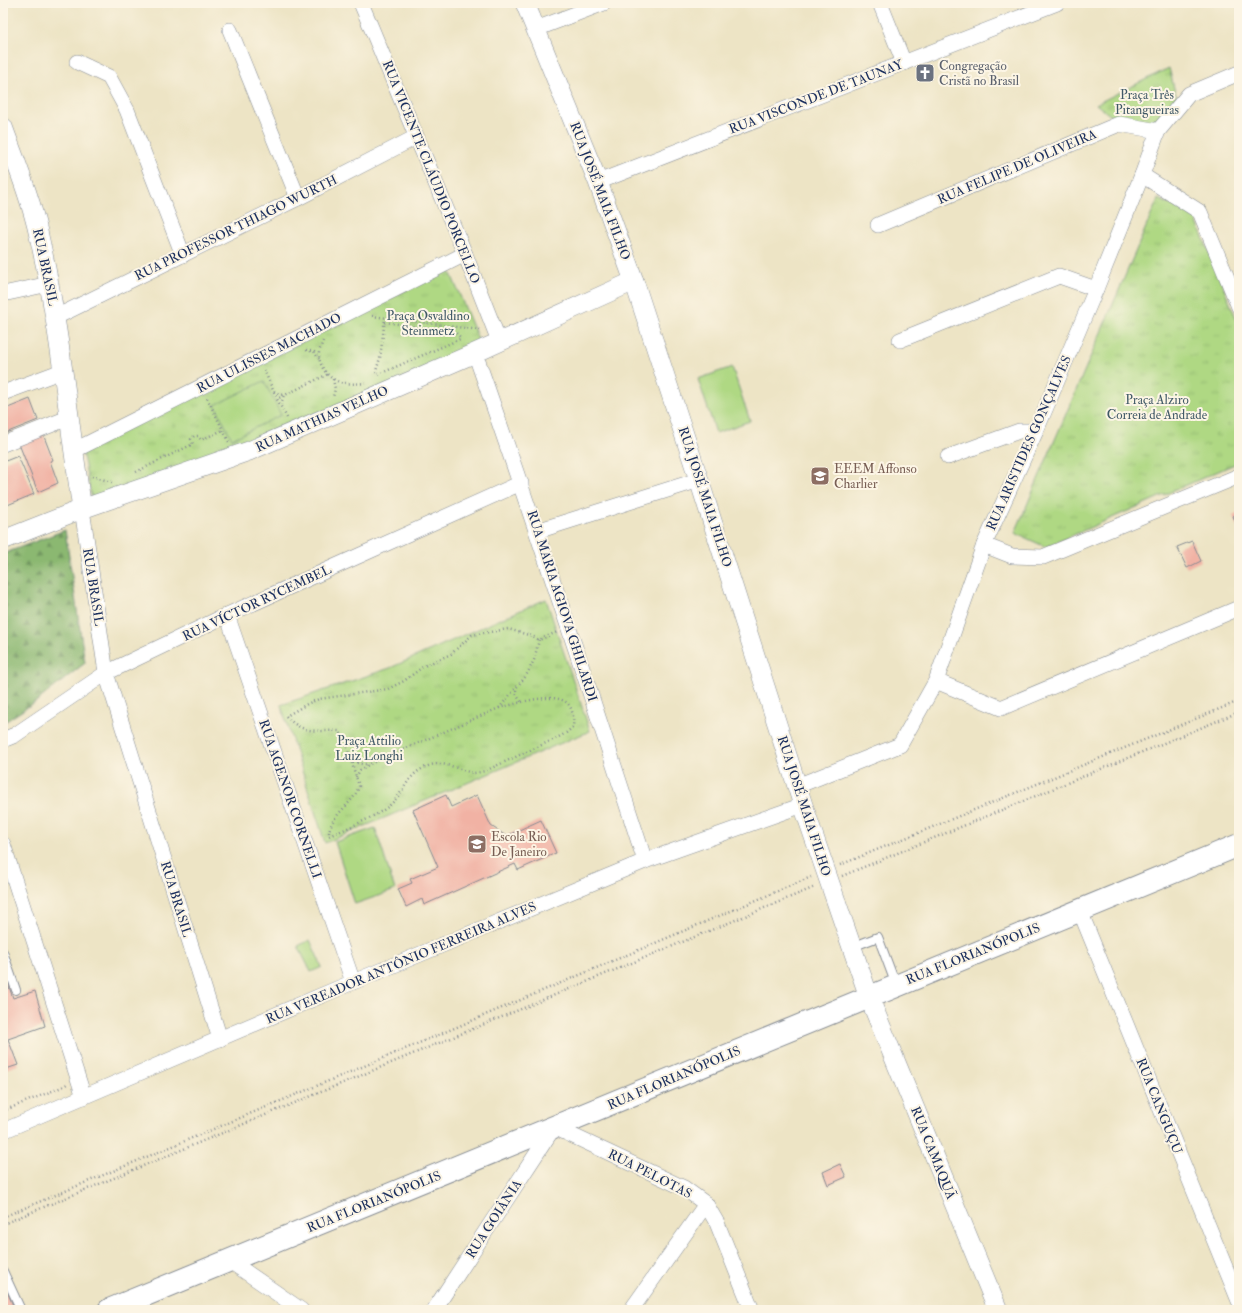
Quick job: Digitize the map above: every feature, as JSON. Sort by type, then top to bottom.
[{"type":"main road","name":"RUA FLORIANÓPOLIS","points":[[109,1310],[1239,845]]},
{"type":"street","name":"RUA VICENTE CLÁUDIO PORCELLO","points":[[362,3],[465,254],[492,336]]},
{"type":"street","name":"RUA JOSÉ MAIA FILHO","points":[[525,3],[598,182],[634,281],[803,806],[869,997]]},
{"type":"street","points":[[536,29],[604,3]]},
{"type":"street","points":[[880,3],[904,63]]},
{"type":"street","name":"RUA VISCONDE DE TAUNAY","points":[[598,182],[1057,3]]},
{"type":"street","points":[[230,30],[298,198]]},
{"type":"street","points":[[77,62],[109,77],[127,110],[183,255]]},
{"type":"street","name":"RUA ARISTIDES GONÇALVES","points":[[797,786],[900,744],[936,681],[984,545],[1036,431],[1142,175],[1158,131],[1189,94],[1239,72]]},
{"type":"street","name":"RUA FELIPE DE OLIVEIRA","points":[[878,225],[1119,124],[1158,131]]},
{"type":"street","name":"RUA PROFESSOR THIAGO WURTH","points":[[56,317],[298,198],[416,137]]},
{"type":"street","name":"RUA BRASIL","points":[[5,138],[27,193],[37,228],[56,317],[68,418],[106,673],[220,1038]]},
{"type":"street","points":[[1142,175],[1200,212],[1239,307]]},
{"type":"street","name":"RUA ULISSES MACHADO","points":[[73,452],[465,254]]},
{"type":"street","points":[[900,340],[1059,276],[1096,288]]},
{"type":"street","name":"RUA MATHIAS VELHO","points":[[3,540],[82,509],[249,451],[475,353],[492,336],[634,281]]},
{"type":"street","points":[[3,294],[49,284]]},
{"type":"street","name":"RUA MARIA AGIOVA GHILARDI","points":[[475,353],[521,483],[645,861]]},
{"type":"street","points":[[3,393],[62,371]]},
{"type":"street","points":[[3,444],[68,418]]},
{"type":"street","points":[[948,457],[1019,431],[1036,431]]},
{"type":"street","points":[[984,545],[1012,556],[1043,557],[1239,476]]},
{"type":"street","points":[[537,531],[699,480]]},
{"type":"street","name":"RUA VÍCTOR RYCEMBEL","points":[[3,740],[15,735],[106,673],[227,616],[521,483]]},
{"type":"street","points":[[936,681],[1001,708],[1239,608]]},
{"type":"street","name":"RUA AGENOR CORNELLI","points":[[227,616],[353,982]]},
{"type":"street","name":"RUA VEREADOR ANTÔNIO FERREIRA ALVES","points":[[3,1131],[353,982],[645,861],[803,806]]},
{"type":"street","points":[[3,844],[84,1096]]},
{"type":"street","name":"RUA CANGUÇU","points":[[1080,910],[1239,1301]]},
{"type":"street","name":"RUA CAMAQUÃ","points":[[869,997],[998,1310]]},
{"type":"street","name":"RUA PELOTAS","points":[[554,1127],[684,1188],[706,1204],[717,1223],[752,1310]]},
{"type":"street","name":"RUA GOIÂNIA","points":[[434,1310],[554,1127]]},
{"type":"street","points":[[631,1310],[706,1204]]},
{"type":"street","points":[[230,1261],[301,1310]]},
{"type":"lane","points":[[852,947],[878,937],[896,986]]},
{"type":"lane","points":[[3,952],[16,990]]},
{"type":"lane","points":[[3,1271],[21,1310]]},
{"type":"path","points":[[365,319],[379,312]]},
{"type":"path","points":[[372,316],[492,336]]},
{"type":"path","points":[[385,318],[380,358],[376,371],[377,375],[460,339],[460,336],[456,333],[385,322]]},
{"type":"path","points":[[317,344],[323,340],[319,353],[320,360]]},
{"type":"path","points":[[310,347],[304,350],[314,352],[332,378],[348,383],[369,383]]},
{"type":"path","points":[[269,369],[264,369],[289,422]]},
{"type":"path","points":[[277,398],[328,374]]},
{"type":"path","points":[[331,403],[335,389],[332,378]]},
{"type":"path","points":[[273,389],[284,395]]},
{"type":"path","points":[[281,406],[281,401],[284,395]]},
{"type":"path","points":[[200,401],[207,397],[231,446]]},
{"type":"path","points":[[136,472],[193,444],[191,439],[194,436],[198,436],[201,440],[223,430]]},
{"type":"path","points":[[91,471],[92,476],[114,483]]},
{"type":"path","points":[[539,640],[568,628]]},
{"type":"path","points":[[356,777],[360,770],[370,764],[499,708],[547,698],[562,700],[568,704],[572,711],[574,727],[566,733],[485,771],[474,773],[445,764],[432,764],[421,769],[414,773],[400,795],[389,806],[329,836],[329,830],[335,818],[357,793],[359,786],[356,777],[352,762],[344,738],[339,731],[305,730],[291,722],[286,716],[318,699],[388,689],[396,686],[424,666],[451,654],[472,635],[499,629],[508,629],[532,636],[539,640]]},
{"type":"path","points":[[499,708],[526,676],[534,660],[539,640]]},
{"type":"path","points":[[516,689],[517,696],[522,703]]},
{"type":"path","points":[[3,1224],[1239,701]]},
{"type":"path","points":[[3,1217],[398,1052],[827,876],[1239,712]]},
{"type":"path","points":[[352,762],[370,764]]},
{"type":"path","points":[[3,1111],[65,1086],[67,1080]]},
{"type":"green space","name":"Praça Três Pitangueiras","points":[[1169,68],[1176,96],[1160,126],[1117,121],[1096,104]]},
{"type":"green space","name":"Praça Alziro Correia de Andrade","points":[[1158,199],[1194,215],[1239,325],[1239,462],[1046,547],[1015,533]]},
{"type":"green space","name":"Praça Osvaldino Steinmetz","points":[[449,269],[480,344],[249,449],[93,505],[82,451]]},
{"type":"green space","points":[[732,367],[750,421],[716,433],[698,379]]},
{"type":"green space","points":[[264,381],[281,415],[232,439],[215,405]]},
{"type":"green space","points":[[65,530],[85,663],[37,701],[3,723],[3,554]]},
{"type":"green space","name":"Praça Attilio Luiz Longhi","points":[[546,599],[590,731],[325,843],[281,705],[390,668]]},
{"type":"green space","points":[[375,828],[395,890],[355,904],[335,842]]},
{"type":"green space","points":[[310,940],[322,967],[311,972],[298,946]]},
{"type":"building","points":[[30,399],[38,420],[3,434],[3,410]]},
{"type":"building","points":[[43,434],[53,460],[50,461],[58,483],[38,492],[19,444]]},
{"type":"building","points":[[18,456],[34,494],[5,506],[3,502],[3,462]]},
{"type":"building","points":[[1239,513],[1239,530],[1233,516]]},
{"type":"building","points":[[1192,541],[1201,561],[1187,568],[1177,547]]},
{"type":"building","points":[[446,795],[451,807],[477,795],[491,826],[506,836],[541,820],[556,853],[518,870],[515,864],[424,905],[422,899],[406,907],[398,889],[412,883],[410,879],[438,867],[413,810]]},
{"type":"building","points":[[3,970],[13,998],[35,991],[45,1026],[8,1039],[18,1065],[3,1070]]},
{"type":"building","points":[[840,1164],[846,1177],[828,1185],[823,1172]]},
{"type":"building","points":[[3,1282],[15,1310],[3,1310]]},
{"type":"place","name":"Congregação Cristã no Brasil","points":[[925,73]]},
{"type":"place","name":"EEEM Affonso Charlier","points":[[820,476]]},
{"type":"place","name":"Escola Rio De Janeiro","points":[[477,844]]}]
